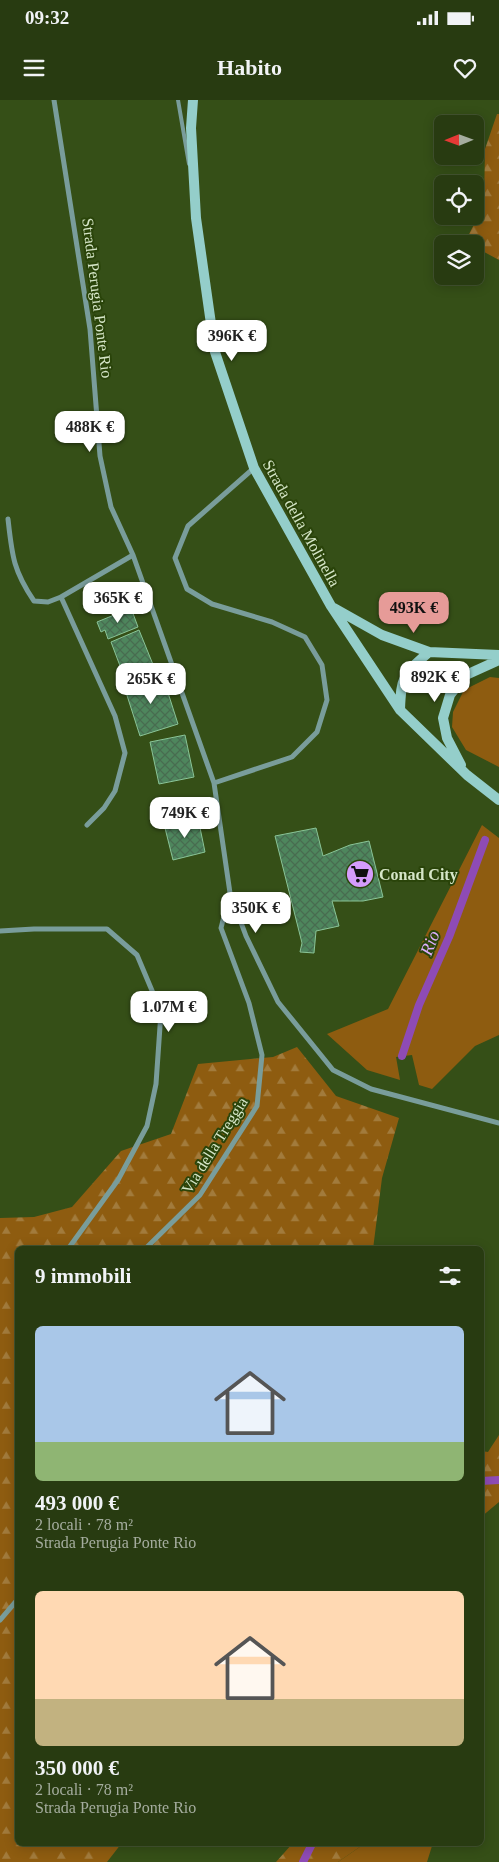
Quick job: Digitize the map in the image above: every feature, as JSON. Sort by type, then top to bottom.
[{"type":"main road","name":"Strada della Molinella","points":[[193,100],[191,128],[196,218],[216,352],[254,468],[331,606]]},
{"type":"main road","points":[[331,606],[382,635],[428,652],[499,655]]},
{"type":"main road","points":[[331,606],[400,710],[467,775],[499,800]]},
{"type":"main road","points":[[400,710],[401,684],[411,668],[428,652]]},
{"type":"main road","points":[[467,775],[447,738],[443,718],[450,695],[466,675],[499,660]]},
{"type":"street","name":"Strada Perugia Ponte Rio","points":[[54,100],[90,329],[100,456],[111,507],[133,555],[214,783],[230,893],[246,936],[278,1002],[333,1070],[371,1089],[499,1123]]},
{"type":"street","points":[[214,783],[292,756],[317,732],[327,700],[322,665],[305,638],[272,622],[212,604],[187,589],[175,558],[188,526],[254,468]]},
{"type":"street","points":[[8,519],[12,557],[21,582],[34,601],[48,602],[61,597],[133,555]]},
{"type":"street","points":[[61,597],[115,716],[125,753],[115,791],[104,808],[88,825]]},
{"type":"street","name":"Via della Treggia","points":[[148,1246],[200,1195],[257,1106],[262,1055],[249,1003],[221,928],[230,893]]},
{"type":"street","points":[[0,931],[107,929],[137,955],[161,1012],[156,1084],[147,1126],[118,1180],[70,1246]]},
{"type":"street","points":[[0,1620],[15,1602]]},
{"type":"lane","points":[[178,100],[194,192]]},
{"type":"green space","points":[[497,114],[499,114],[499,260],[484,252],[484,235],[469,235],[474,225],[484,225],[485,149]]},
{"type":"green space","points":[[490,677],[499,678],[499,767],[466,750],[452,727],[453,712],[464,690]]},
{"type":"green space","points":[[482,825],[499,838],[499,1035],[475,1046],[432,1089],[419,1085],[412,1055],[396,1057],[400,1080],[367,1070],[327,1034],[388,1009]]},
{"type":"green space","points":[[297,1047],[336,1096],[399,1118],[382,1178],[373,1246],[15,1246],[15,1846],[119,1846],[107,1862],[0,1862],[0,1218],[34,1217],[72,1207],[121,1151],[171,1134],[198,1064],[273,1057]]},
{"type":"green space","points":[[499,1435],[499,1502],[484,1514],[484,1451],[488,1452]]},
{"type":"green space","points":[[290,1846],[361,1846],[338,1862],[276,1862]]},
{"type":"green space","points":[[361,1846],[432,1846],[427,1862],[338,1862]]},
{"type":"building","points":[[131,608],[138,627],[108,639],[105,630],[101,632],[97,622]]},
{"type":"building","points":[[139,630],[154,667],[125,679],[111,642]]},
{"type":"building","points":[[162,674],[178,724],[140,736],[124,686]]},
{"type":"building","points":[[185,735],[194,777],[159,784],[150,742]]},
{"type":"building","points":[[198,818],[205,852],[173,860],[165,828]]},
{"type":"building","points":[[316,828],[323,856],[350,845],[369,841],[383,897],[363,901],[332,901],[339,926],[316,931],[314,953],[300,952],[302,943],[275,836]]},
{"type":"waterway","name":"Rio","points":[[402,1056],[419,1005],[449,937],[485,840]]},
{"type":"waterway","name":"Rio","points":[[484,1481],[499,1480]]},
{"type":"waterway","name":"Rio","points":[[303,1862],[311,1846]]},
{"type":"place","name":"Conad City","points":[[360,874]]}]
